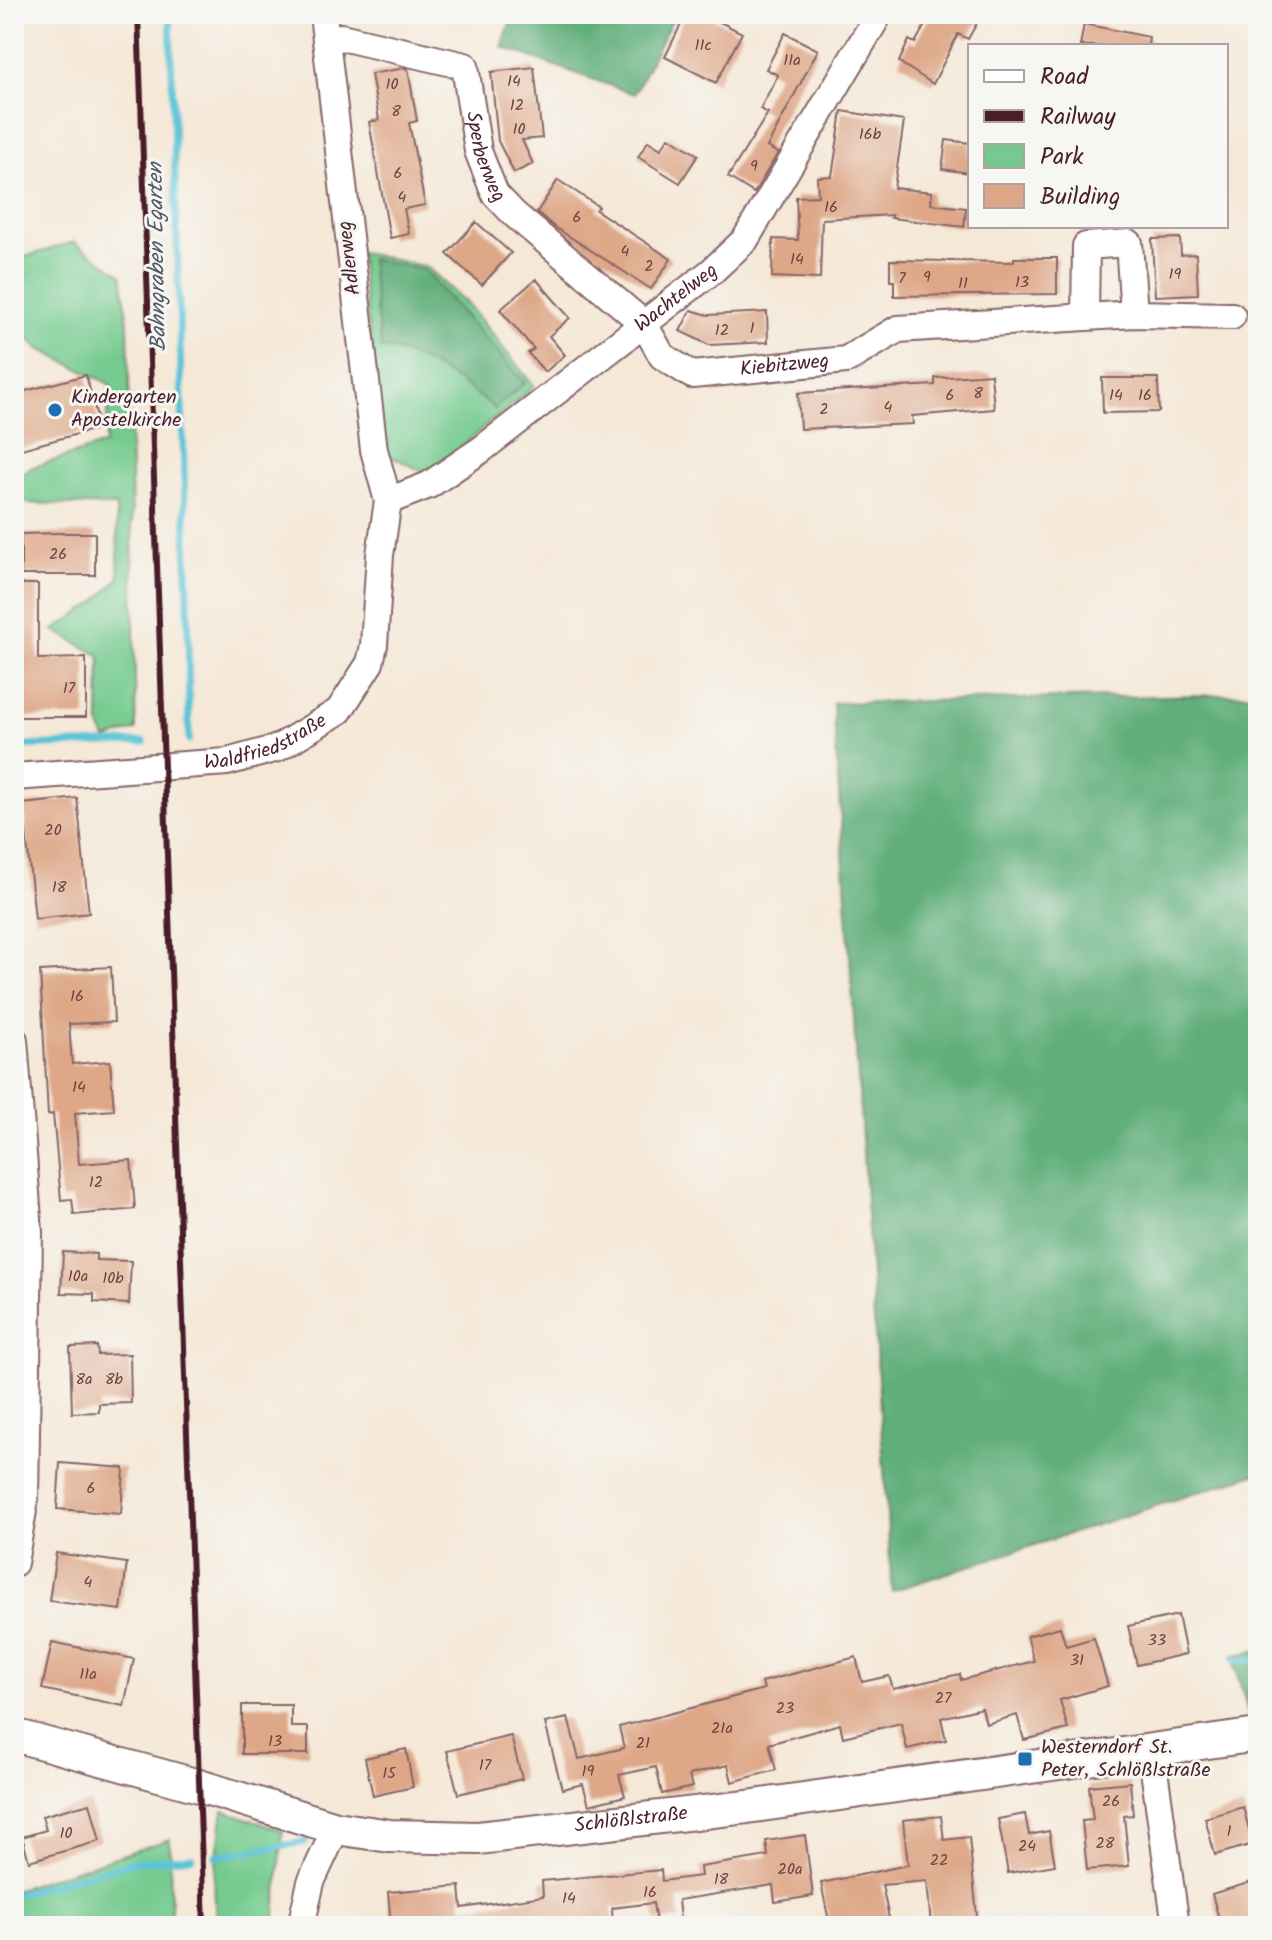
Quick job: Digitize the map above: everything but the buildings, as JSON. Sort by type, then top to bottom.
[{"type":"street","name":"Wachtelweg","points":[[388,501],[429,485],[482,449],[712,271],[745,240],[879,14]]},
{"type":"street","name":"Sperberweg","points":[[325,27],[341,37],[465,66],[478,151],[495,194],[514,214],[644,324]]},
{"type":"street","name":"Adlerweg","points":[[325,27],[374,450],[388,501]]},
{"type":"street","points":[[1085,317],[1086,246],[1129,243],[1134,314]]},
{"type":"street","name":"Kiebitzweg","points":[[644,324],[662,356],[692,375],[846,360],[898,329],[1134,314],[1232,316]]},
{"type":"street","name":"Waldfriedstraße","points":[[14,777],[227,762],[278,748],[339,711],[370,663],[388,501]]},
{"type":"street","points":[[14,1040],[29,1232],[20,1498],[14,1563]]},
{"type":"street","name":"Schlößlstraße","points":[[14,1735],[336,1828],[390,1836],[478,1838],[747,1807],[1258,1735]]},
{"type":"street","points":[[1151,1749],[1176,1926]]},
{"type":"street","points":[[301,1926],[311,1882],[336,1828]]},
{"type":"green space","points":[[513,14],[675,14],[634,94],[502,47]]},
{"type":"green space","points":[[74,242],[122,275],[128,324],[136,730],[106,739],[99,724],[100,656],[54,630],[96,602],[119,578],[116,506],[23,503],[14,487],[14,480],[31,468],[105,444],[110,384],[39,349],[14,324],[14,260]]},
{"type":"green space","points":[[359,252],[427,267],[469,306],[534,386],[428,474],[385,453]]},
{"type":"green space","points":[[370,259],[424,270],[525,383],[495,409],[456,380],[426,363],[381,348]]},
{"type":"green space","points":[[1258,694],[1258,1473],[892,1591],[833,703]]},
{"type":"green space","points":[[1258,1650],[1258,1748],[1232,1656]]},
{"type":"green space","points":[[223,1810],[283,1831],[274,1926],[216,1926],[214,1879]]},
{"type":"green space","points":[[170,1839],[171,1926],[14,1926],[14,1890]]},
{"type":"waterway","name":"Bahngraben Egarten","points":[[170,14],[188,601],[189,740]]},
{"type":"waterway","points":[[15,746],[144,742]]},
{"type":"waterway","points":[[1235,1660],[1258,1661]]},
{"type":"waterway","points":[[216,1856],[305,1842]]},
{"type":"waterway","points":[[14,1895],[133,1862],[192,1857]]},
{"type":"railway","points":[[138,14],[204,1926]]},
{"type":"place","name":"Kindergarten Apostelkirche","points":[[55,410]]},
{"type":"place","name":"Westerndorf St. Peter, Schlößlstraße","points":[[1025,1759]]}]
